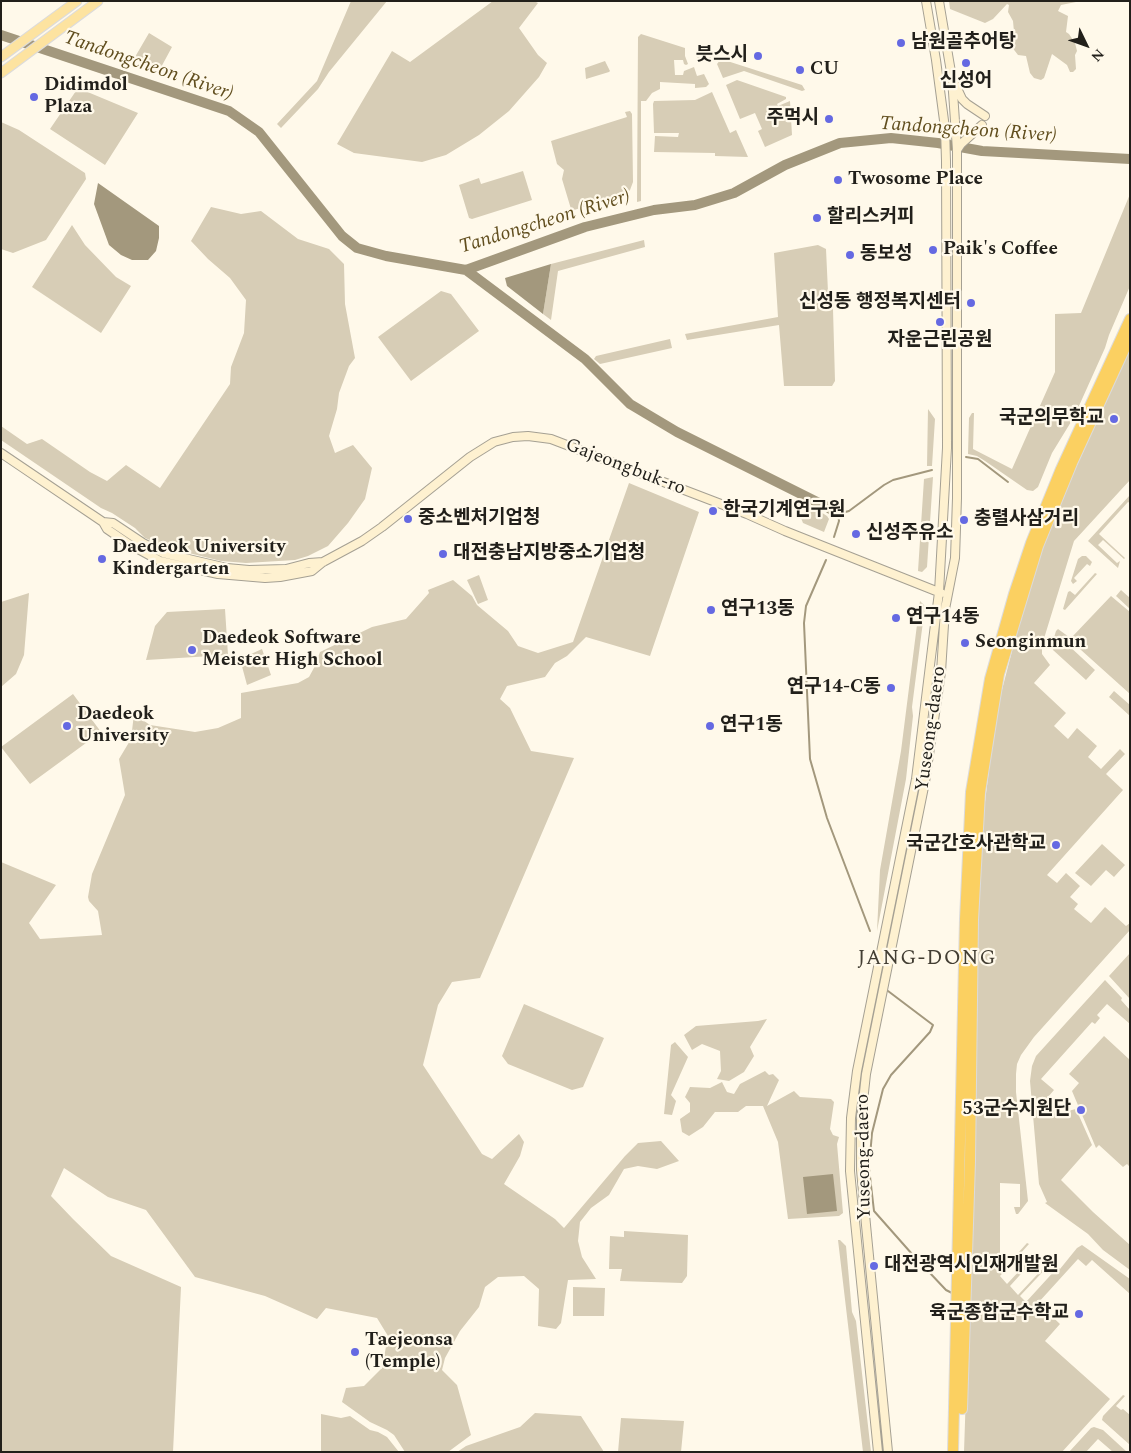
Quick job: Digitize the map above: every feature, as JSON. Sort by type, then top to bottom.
[{"type":"highway","points":[[953,1452],[965,919],[971,792],[990,679],[1014,594],[1031,543],[1061,469],[1130,319]]},
{"type":"highway","points":[[960,1452],[970,1170],[974,920],[980,792],[999,674],[1026,580],[1055,504],[1130,337]]},
{"type":"main road","points":[[4,56],[77,1]]},
{"type":"main road","points":[[1,73],[98,1]]},
{"type":"main road","name":"Yuseong-daero","points":[[878,1452],[850,1171],[851,1118],[857,1071],[916,779],[939,592],[947,448],[946,161],[945,128],[926,1]]},
{"type":"main road","name":"Yuseong-daero","points":[[888,1452],[864,1207],[861,1170],[861,1120],[866,1074],[925,782],[941,672],[945,609],[955,558],[957,498],[957,150],[952,78],[939,1]]},
{"type":"main road","points":[[952,78],[962,99],[985,116]]},
{"type":"main road","points":[[957,150],[982,125]]},
{"type":"main road","name":"Gajeongbuk-ro","points":[[1,453],[103,522],[107,529],[129,544],[160,561],[218,574],[280,577],[312,571],[323,562],[362,541],[442,478],[494,442],[513,437],[551,438],[747,514],[947,596]]},
{"type":"shaded area","points":[[351,1],[387,1],[329,72],[318,89],[281,128],[277,124],[317,81]]},
{"type":"shaded area","points":[[493,1],[534,1],[538,3],[519,28],[538,55],[547,63],[539,77],[509,111],[479,135],[446,155],[422,162],[354,153],[337,144],[392,51],[410,62]]},
{"type":"shaded area","points":[[949,1],[1081,1],[1061,5],[1058,11],[1068,16],[1066,32],[1075,43],[1077,51],[1075,55],[1076,69],[1070,72],[1067,65],[1052,54],[1044,78],[1041,80],[1034,78],[1030,73],[1026,56],[1018,55],[1008,42],[1009,37],[1014,32],[1013,21],[1008,12],[1009,5],[1007,4],[993,19],[985,23],[950,9]]},
{"type":"shaded area","points":[[149,33],[172,47],[159,71],[135,57]]},
{"type":"shaded area","points":[[641,34],[685,48],[688,64],[684,64],[683,60],[674,60],[675,75],[683,75],[684,71],[694,67],[697,76],[704,74],[709,84],[706,87],[695,88],[695,84],[660,82],[660,89],[652,93],[646,101],[641,101],[641,201],[637,202],[638,37]]},
{"type":"shaded area","points":[[696,51],[712,56],[707,62],[702,62],[696,56]]},
{"type":"shaded area","points":[[721,59],[802,85],[805,90],[802,91],[744,71],[723,78],[717,64]]},
{"type":"shaded area","points":[[605,61],[609,72],[586,79],[585,68]]},
{"type":"shaded area","points":[[737,80],[786,97],[786,99],[777,104],[778,106],[790,101],[792,135],[765,147],[758,131],[762,129],[755,113],[740,119],[726,85]]},
{"type":"shaded area","points":[[78,88],[138,113],[105,165],[50,129]]},
{"type":"shaded area","points":[[712,92],[730,133],[736,130],[748,157],[715,156],[715,153],[654,152],[655,136],[678,137],[679,133],[654,133],[654,101],[695,100]]},
{"type":"shaded area","points":[[630,111],[632,114],[633,182],[630,190],[626,194],[574,210],[571,209],[562,179],[564,170],[557,164],[551,141],[627,117],[625,112]]},
{"type":"shaded area","points":[[1,122],[19,130],[85,173],[86,179],[46,240],[13,253],[1,249]]},
{"type":"shaded area","points":[[523,171],[532,200],[472,219],[469,218],[459,185],[479,178],[481,184]]},
{"type":"shaded area","points":[[98,183],[159,226],[156,251],[148,260],[132,260],[121,255],[109,245],[94,204]]},
{"type":"shaded area","points":[[1130,194],[1130,286],[1074,417],[1052,453],[1038,487],[1033,491],[1027,490],[977,456],[968,454],[969,418],[974,413],[973,449],[1012,469],[1055,372],[1055,314],[1081,313]]},
{"type":"shaded area","points":[[211,207],[241,214],[261,211],[298,239],[329,249],[344,264],[345,304],[355,358],[349,366],[339,393],[337,409],[329,436],[335,453],[353,445],[372,468],[365,499],[348,523],[328,546],[295,560],[246,563],[221,561],[169,548],[145,538],[135,528],[101,508],[1,440],[1,426],[27,444],[42,439],[90,472],[107,481],[126,465],[160,488],[230,384],[231,367],[244,333],[246,300],[230,278],[191,241]]},
{"type":"shaded area","points":[[72,225],[85,245],[116,277],[131,286],[101,333],[32,287]]},
{"type":"shaded area","points":[[644,240],[645,247],[558,271],[551,320],[543,314],[551,264]]},
{"type":"shaded area","points":[[818,245],[826,249],[828,292],[833,309],[835,381],[832,386],[784,386],[779,325],[687,340],[685,334],[778,317],[774,253]]},
{"type":"shaded area","points":[[551,264],[543,314],[507,286],[505,278]]},
{"type":"shaded area","points":[[441,291],[451,294],[479,331],[411,381],[378,337]]},
{"type":"shaded area","points":[[670,339],[672,348],[600,364],[594,359],[596,356]]},
{"type":"shaded area","name":"국군간호사관학교","points":[[1130,349],[1130,480],[1074,541],[1042,645],[1042,654],[1050,665],[1034,683],[1066,713],[1054,726],[1068,739],[1077,728],[1097,746],[1088,757],[1101,769],[1120,749],[1125,754],[1106,774],[1123,790],[1047,875],[1057,883],[1066,873],[1080,886],[1070,897],[1078,904],[1074,909],[1091,923],[1105,907],[1126,926],[1130,923],[1130,930],[1034,1037],[1017,1064],[1016,1092],[1028,1201],[1016,1214],[1014,1207],[1020,1207],[1020,1184],[1000,1183],[1000,1273],[1027,1243],[1029,1244],[1000,1276],[1007,1284],[1037,1252],[1039,1254],[1010,1286],[1018,1295],[1049,1262],[1051,1263],[1020,1296],[1026,1302],[1058,1267],[1060,1269],[1077,1248],[1082,1245],[1130,1279],[1130,1294],[1092,1260],[1086,1266],[1078,1259],[1038,1303],[1060,1324],[1045,1341],[1110,1399],[1062,1452],[964,1452],[973,1182],[978,926],[984,810],[996,713],[1026,597],[1047,536]]},
{"type":"shaded area","points":[[928,409],[935,419],[932,466],[927,466]]},
{"type":"shaded area","points":[[933,477],[927,567],[922,572],[918,571],[924,479]]},
{"type":"shaded area","points":[[629,483],[699,512],[650,656],[586,637],[567,656],[555,663],[545,677],[507,686],[500,699],[510,708],[531,751],[574,758],[480,978],[452,982],[438,1005],[423,1065],[482,1154],[492,1159],[519,1134],[524,1142],[520,1156],[504,1184],[555,1219],[564,1228],[638,1143],[661,1141],[679,1161],[657,1169],[638,1166],[624,1169],[609,1195],[591,1208],[580,1222],[578,1241],[582,1257],[596,1279],[568,1280],[561,1323],[556,1329],[538,1326],[539,1289],[524,1276],[498,1277],[485,1287],[479,1307],[460,1331],[445,1358],[442,1370],[457,1385],[471,1435],[448,1452],[405,1452],[394,1435],[370,1422],[342,1402],[346,1388],[364,1386],[382,1368],[388,1336],[377,1318],[326,1308],[317,1319],[265,1296],[195,1277],[146,1210],[108,1197],[64,1168],[51,1196],[73,1219],[111,1256],[181,1287],[173,1452],[1,1452],[1,862],[56,885],[29,923],[40,939],[102,935],[98,911],[89,901],[88,897],[92,874],[125,795],[119,759],[131,739],[134,714],[150,725],[195,732],[218,728],[241,718],[241,693],[298,683],[309,677],[320,652],[372,627],[406,619],[429,593],[428,590],[453,580],[472,596],[477,605],[508,631],[518,646],[538,653],[573,642]]},
{"type":"shaded area","points":[[1130,495],[1130,503],[1128,502],[1099,534],[1125,558],[1103,540],[1098,545],[1117,563],[1120,561],[1118,568],[1088,541]]},
{"type":"shaded area","points":[[808,504],[829,519],[824,532],[803,523],[801,518]]},
{"type":"shaded area","points":[[1086,556],[1092,562],[1090,566],[1087,564],[1074,578],[1077,581],[1073,584],[1071,581],[1078,559]]},
{"type":"shaded area","points":[[1095,573],[1097,574],[1065,610],[1063,609],[1068,592],[1070,591],[1075,595]]},
{"type":"shaded area","points":[[479,575],[488,600],[478,604],[467,580]]},
{"type":"shaded area","points":[[1121,590],[1130,598],[1130,609],[1116,596]]},
{"type":"shaded area","points":[[29,593],[24,655],[16,674],[1,687],[1,602]]},
{"type":"shaded area","points":[[1111,596],[1130,612],[1130,694],[1071,641],[1072,637]]},
{"type":"shaded area","points":[[920,601],[925,606],[912,707],[913,716],[906,779],[877,931],[880,870],[901,751]]},
{"type":"shaded area","points":[[225,609],[228,655],[146,660],[155,626],[167,612]]},
{"type":"shaded area","points":[[1058,629],[1069,637],[1067,644],[1095,670],[1086,680],[1053,650],[1052,644]]},
{"type":"shaded area","points":[[262,649],[271,675],[247,685],[240,659]]},
{"type":"shaded area","points":[[1114,691],[1130,705],[1130,716],[1109,697]]},
{"type":"shaded area","points":[[73,694],[101,732],[30,784],[1,747]]},
{"type":"shaded area","points":[[1102,844],[1125,865],[1114,877],[1106,870],[1091,886],[1075,873]]},
{"type":"shaded area","points":[[1130,953],[1130,999],[1109,976]]},
{"type":"shaded area","points":[[1105,980],[1122,998],[1121,1000],[1130,1010],[1130,1024],[1107,1004],[1097,1015],[1100,1018],[1095,1024],[1092,1022],[1041,1079],[1054,1090],[1048,1097],[1055,1114],[1076,1109],[1092,1145],[1061,1180],[1130,1245],[1130,1270],[1103,1250],[1088,1234],[1045,1203],[1047,1202],[1039,1184],[1030,1081],[1032,1066],[1036,1056]]},
{"type":"shaded area","points":[[524,1004],[604,1038],[583,1087],[572,1090],[508,1064],[502,1056]]},
{"type":"shaded area","points":[[767,1019],[750,1047],[754,1056],[744,1072],[729,1081],[717,1079],[721,1071],[720,1051],[702,1044],[692,1050],[684,1035],[696,1026]]},
{"type":"shaded area","points":[[1104,1036],[1130,1060],[1130,1167],[1127,1164],[1123,1167],[1099,1145],[1096,1148],[1072,1091],[1079,1083],[1069,1074]]},
{"type":"shaded area","points":[[675,1042],[688,1057],[671,1095],[676,1101],[672,1115],[664,1114],[671,1045]]},
{"type":"shaded area","points":[[765,1071],[769,1075],[773,1074],[779,1080],[767,1106],[794,1091],[800,1097],[831,1099],[834,1102],[830,1129],[833,1135],[839,1137],[837,1144],[843,1213],[839,1216],[788,1219],[778,1142],[763,1106],[746,1106],[738,1112],[715,1112],[703,1127],[689,1136],[682,1132],[680,1119],[690,1112],[690,1103],[685,1097],[690,1087],[710,1088],[722,1082],[727,1092],[734,1094],[740,1084]]},
{"type":"shaded area","points":[[833,1174],[837,1211],[807,1214],[803,1177]]},
{"type":"shaded area","points":[[624,1231],[688,1235],[687,1276],[682,1283],[620,1281],[622,1269],[609,1269],[610,1236],[624,1237]]},
{"type":"shaded area","points":[[838,1240],[846,1246],[852,1312],[856,1321],[871,1452],[863,1452]]},
{"type":"shaded area","points":[[573,1287],[605,1288],[604,1316],[573,1316]]},
{"type":"shaded area","points":[[1123,1395],[1125,1396],[1116,1406],[1130,1415],[1130,1445],[1102,1420],[1103,1416]]},
{"type":"shaded area","points":[[535,1413],[581,1416],[604,1452],[457,1452],[466,1446],[520,1427]]},
{"type":"shaded area","points":[[321,1414],[341,1418],[350,1416],[370,1430],[387,1437],[399,1452],[321,1452]]},
{"type":"shaded area","points":[[621,1418],[684,1421],[681,1452],[618,1452]]},
{"type":"shaded area","points":[[1094,1427],[1103,1430],[1127,1452],[1113,1452],[1098,1439],[1086,1452],[1069,1452]]},
{"type":"waterway","name":"Tandongcheon (River)","points":[[1,35],[229,111],[259,132],[342,236],[357,248],[386,256],[466,270],[585,227],[654,210],[695,205],[734,193],[785,165],[840,143],[891,138],[938,143],[982,151],[1130,159]]},
{"type":"waterway","points":[[466,270],[585,359],[630,404],[677,432],[838,514]]},
{"type":"waterway","points":[[966,457],[978,459],[1008,482]]},
{"type":"waterway","points":[[834,537],[839,521],[838,514],[849,511],[893,480],[932,470]]},
{"type":"waterway","points":[[826,560],[806,606],[804,623],[810,759],[827,818],[870,931]]},
{"type":"waterway","points":[[888,991],[933,1025],[930,1032],[891,1075],[883,1089],[872,1133],[869,1168],[874,1211],[946,1290],[952,1293]]},
{"type":"waterway","points":[[971,1304],[984,1311]]},
{"type":"place","name":"남원골추어탕","points":[[901,43]]},
{"type":"place","name":"븟스시","points":[[758,56]]},
{"type":"place","name":"신성어","points":[[966,63]]},
{"type":"place","name":"CU","points":[[800,70]]},
{"type":"place","name":"Didimdol Plaza","points":[[34,97]]},
{"type":"place","name":"주먹시","points":[[829,119]]},
{"type":"place","name":"Twosome Place","points":[[838,180]]},
{"type":"place","name":"할리스커피","points":[[817,218]]},
{"type":"place","name":"Paik's Coffee","points":[[933,250]]},
{"type":"place","name":"동보성","points":[[850,255]]},
{"type":"place","name":"신성동 행정복지센터","points":[[971,303]]},
{"type":"place","name":"자운근린공원","points":[[940,322]]},
{"type":"place","name":"국군의무학교","points":[[1114,419]]},
{"type":"place","name":"한국기계연구원","points":[[713,511]]},
{"type":"place","name":"중소벤처기업청","points":[[408,519]]},
{"type":"place","name":"충렬사삼거리","points":[[964,520]]},
{"type":"place","name":"신성주유소","points":[[856,534]]},
{"type":"place","name":"대전충남지방중소기업청","points":[[443,554]]},
{"type":"place","name":"Daedeok University Kindergarten","points":[[102,559]]},
{"type":"place","name":"연구13동","points":[[711,610]]},
{"type":"place","name":"연구14동","points":[[896,618]]},
{"type":"place","name":"Seonginmun","points":[[965,643]]},
{"type":"place","name":"Daedeok Software Meister High School","points":[[192,650]]},
{"type":"place","name":"연구14-C동","points":[[891,688]]},
{"type":"place","name":"Daedeok University","points":[[67,726]]},
{"type":"place","name":"연구1동","points":[[710,726]]},
{"type":"place","name":"국군간호사관학교","points":[[1056,845]]},
{"type":"place","name":"53군수지원단","points":[[1081,1110]]},
{"type":"place","name":"대전광역시인재개발원","points":[[874,1266]]},
{"type":"place","name":"육군종합군수학교","points":[[1079,1314]]},
{"type":"place","name":"Taejeonsa (Temple)","points":[[355,1352]]},
{"type":"district","name":"JANG-DONG","points":[[927,960]]}]
